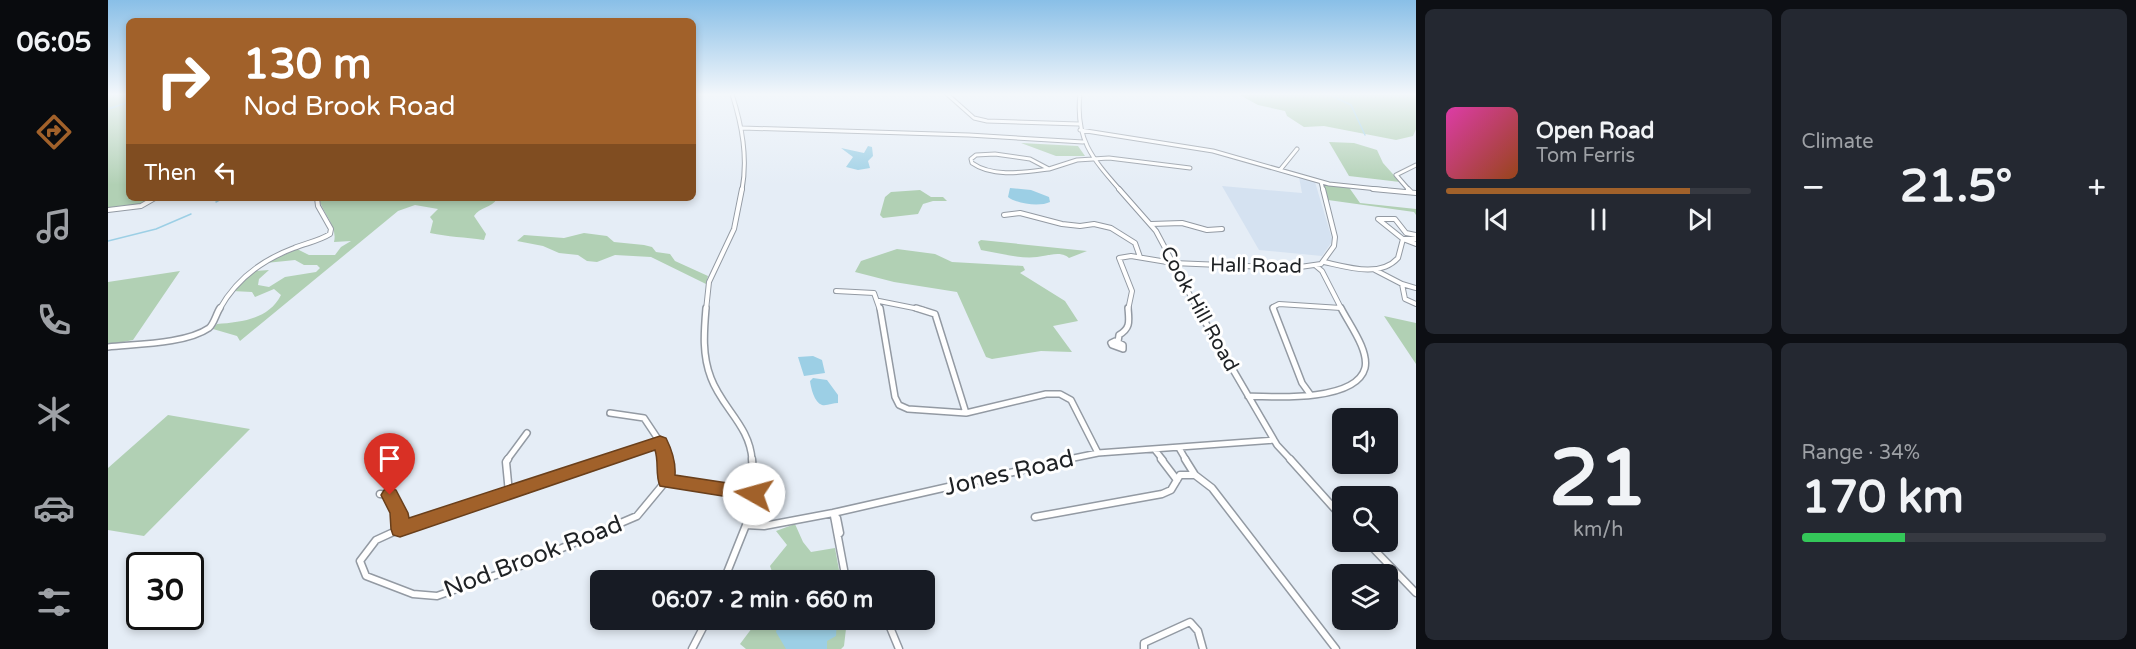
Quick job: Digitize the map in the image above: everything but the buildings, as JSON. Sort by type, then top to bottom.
[{"type":"street","points":[[728,570],[746,525],[754,494],[752,452],[748,436],[711,379],[703,344],[709,282],[734,229],[746,170],[741,124]]},
{"type":"street","points":[[1038,124],[1080,127],[1213,151],[1321,182],[1413,193]]},
{"type":"street","name":"Cook Hill Road","points":[[1080,127],[1083,142],[1094,159],[1151,224],[1213,338],[1274,440],[1332,506]]},
{"type":"street","points":[[742,128],[969,135],[1083,142]]},
{"type":"street","points":[[1280,170],[1297,149]]},
{"type":"street","points":[[1049,169],[1037,161],[1010,156],[982,154],[971,159],[975,167],[985,170],[1049,169],[1076,160],[1094,159],[1137,159],[1190,168]]},
{"type":"street","points":[[1413,193],[1396,175],[1416,165]]},
{"type":"street","name":"Hall Road","points":[[1140,257],[1173,263],[1293,268],[1316,266],[1324,262],[1334,246],[1335,237],[1321,182]]},
{"type":"street","points":[[108,210],[141,206],[149,201]]},
{"type":"street","points":[[108,347],[193,335],[212,327],[223,299],[245,275],[275,256],[330,234],[331,229],[317,201]]},
{"type":"street","points":[[1004,215],[1020,213],[1062,224],[1080,226],[1094,224],[1111,228],[1135,243],[1140,257],[1119,258],[1132,291],[1128,309],[1130,323],[1126,331],[1119,335],[1118,342]]},
{"type":"street","points":[[1416,237],[1406,233],[1395,219],[1378,219],[1402,239],[1416,244]]},
{"type":"street","points":[[1151,224],[1182,223],[1207,230],[1222,230]]},
{"type":"street","points":[[1402,239],[1416,237]]},
{"type":"street","points":[[1375,270],[1395,261],[1399,256],[1402,239]]},
{"type":"street","points":[[1324,262],[1375,270],[1402,284],[1416,288]]},
{"type":"street","points":[[1248,396],[1310,394],[1340,390],[1353,385],[1362,376],[1365,356],[1322,271],[1316,266]]},
{"type":"street","points":[[1402,284],[1405,299],[1416,304]]},
{"type":"street","points":[[836,291],[874,293],[879,301],[895,397],[899,405],[908,409],[966,413],[1046,393],[1060,393],[1071,400],[1098,453]]},
{"type":"street","points":[[879,301],[935,314],[966,413]]},
{"type":"street","points":[[1310,394],[1302,383],[1273,307],[1284,304],[1341,308]]},
{"type":"street","points":[[610,413],[644,418],[660,442],[667,462],[666,481],[754,494]]},
{"type":"street","points":[[509,493],[506,462],[527,433]]},
{"type":"street","name":"Jones Road","points":[[746,525],[773,525],[833,514],[981,478],[1098,453],[1274,440]]},
{"type":"street","name":"Nod Brook Road","points":[[660,442],[400,529],[376,540],[360,561],[366,576],[413,594],[437,596],[513,568],[637,516],[666,481]]},
{"type":"street","points":[[1179,448],[1195,475],[1212,489],[1336,649]]},
{"type":"street","points":[[1155,450],[1177,480]]},
{"type":"street","points":[[1035,517],[1162,494],[1172,490],[1180,475],[1195,475]]},
{"type":"street","points":[[380,494],[390,495],[392,498],[399,513],[400,529]]},
{"type":"street","points":[[833,514],[844,570]]},
{"type":"street","points":[[1378,552],[1412,584],[1416,592]]},
{"type":"street","points":[[1144,649],[1144,644],[1190,622],[1198,631],[1203,649]]},
{"type":"street","points":[[692,649],[702,630]]},
{"type":"street","points":[[891,630],[899,649]]},
{"type":"shaded area","points":[[1299,177],[1315,182],[1332,239],[1331,243],[1322,256],[1259,250],[1222,186],[1302,193]]},
{"type":"green space","points":[[108,124],[126,124],[126,201],[148,201],[142,204],[108,209]]},
{"type":"green space","points":[[1300,124],[1416,124],[1413,136],[1396,140],[1324,126],[1304,127]]},
{"type":"green space","points":[[1329,142],[1354,143],[1377,150],[1383,163],[1400,182],[1349,176]]},
{"type":"green space","points":[[1021,143],[1078,146],[1085,156],[1056,156]]},
{"type":"green space","points":[[1323,184],[1348,186],[1360,203],[1416,209],[1416,215],[1414,212],[1328,200]]},
{"type":"green space","points":[[920,190],[931,197],[943,197],[947,201],[923,204],[918,214],[883,218],[880,215],[885,197],[891,192]]},
{"type":"green space","points":[[320,201],[495,201],[474,216],[486,234],[484,240],[430,233],[433,221],[430,217],[438,209],[415,205],[398,211],[240,341],[237,336],[213,329],[217,324],[254,318],[276,303],[281,295],[274,289],[255,297],[252,292],[232,291],[255,271],[269,270],[259,279],[258,285],[269,287],[285,277],[316,272],[320,268],[317,265],[304,265],[295,260],[266,263],[297,249],[309,255],[335,255],[341,247],[351,241],[334,242],[334,230]]},
{"type":"green space","points":[[584,233],[607,236],[614,242],[644,245],[652,247],[656,252],[670,254],[675,261],[708,276],[706,284],[651,257],[615,255],[597,262],[587,261],[578,255],[559,253],[543,246],[517,241],[524,235],[564,238]]},
{"type":"green space","points":[[981,240],[1087,251],[1069,258],[1058,254],[1037,257],[1016,256],[981,250],[978,242]]},
{"type":"green space","points":[[897,249],[935,254],[952,262],[1023,266],[1025,270],[1020,273],[1065,301],[1078,321],[1053,326],[1072,352],[1041,351],[992,359],[986,357],[957,292],[894,282],[855,272],[861,261]]},
{"type":"green space","points":[[180,271],[133,340],[108,345],[108,282]]},
{"type":"green space","points":[[1384,316],[1416,323],[1416,364]]},
{"type":"green space","points":[[168,415],[250,429],[144,536],[108,530],[108,468]]},
{"type":"green space","points":[[795,524],[803,542],[811,552],[835,548],[839,570],[771,570],[770,566],[787,545],[776,531]]},
{"type":"green space","points":[[750,630],[846,630],[844,646],[841,649],[746,649],[740,644]]},
{"type":"water","points":[[868,146],[872,147],[873,156],[868,161],[870,168],[858,170],[846,167],[853,157],[841,148],[864,153]]},
{"type":"water","points":[[1010,188],[1031,190],[1049,197],[1050,202],[1035,204],[1017,201],[1008,197]]},
{"type":"water","points":[[813,356],[822,360],[825,373],[804,376],[798,357]]},
{"type":"water","points":[[813,378],[827,380],[838,395],[838,403],[822,405],[819,403],[811,387],[810,381]]},
{"type":"water","points":[[776,630],[836,630],[836,636],[827,641],[827,649],[786,649]]},
{"type":"waterway","points":[[1360,124],[1365,135]]},
{"type":"waterway","points":[[108,241],[156,229],[191,214]]},
{"type":"route","points":[[390,495],[399,513],[400,529],[660,442],[667,462],[666,481],[754,494]]}]
